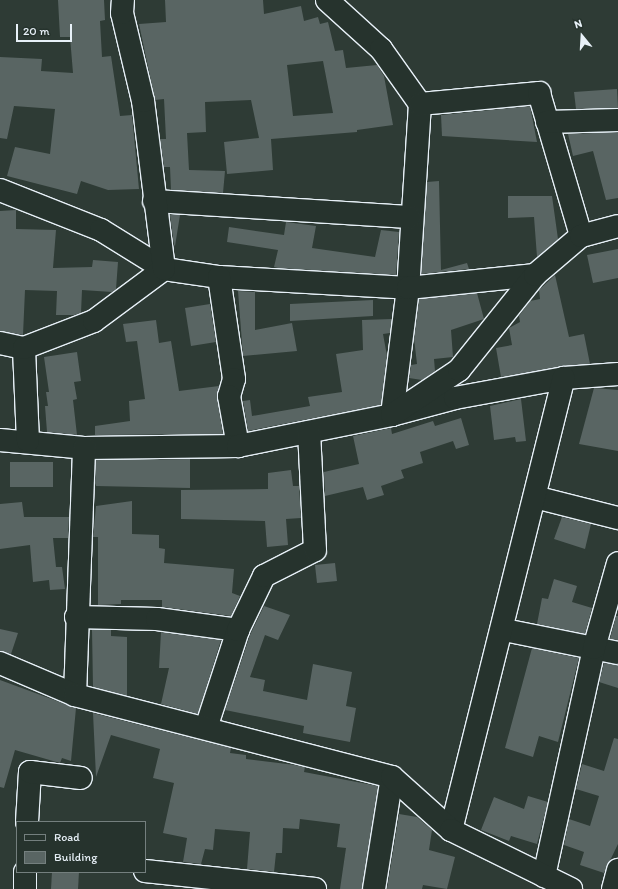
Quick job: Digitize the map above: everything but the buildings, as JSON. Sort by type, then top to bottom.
[{"type":"street","points":[[123,0],[122,13],[143,101],[154,201],[164,269]]},
{"type":"street","points":[[327,0],[382,49],[420,104],[410,217],[408,288],[392,416]]},
{"type":"street","points":[[420,104],[539,93],[581,236]]},
{"type":"street","points":[[547,122],[618,120]]},
{"type":"street","points":[[0,190],[101,230],[164,269],[219,277],[408,288],[534,275]]},
{"type":"street","points":[[154,201],[410,217]]},
{"type":"street","points":[[392,416],[459,370],[534,275],[581,236],[618,226]]},
{"type":"street","points":[[0,343],[24,348],[94,320],[164,269]]},
{"type":"street","points":[[219,277],[234,379],[229,396],[238,446]]},
{"type":"street","points":[[24,348],[28,441]]},
{"type":"street","points":[[0,440],[28,441],[84,448],[238,446],[392,416],[455,398],[564,378],[618,374]]},
{"type":"street","points":[[451,830],[504,630],[564,378]]},
{"type":"street","points":[[206,728],[238,630],[264,576],[315,550],[309,432]]},
{"type":"street","points":[[75,695],[76,617],[84,448]]},
{"type":"street","points":[[535,497],[618,518]]},
{"type":"street","points":[[544,876],[594,648],[618,563]]},
{"type":"street","points":[[76,617],[157,620],[238,630]]},
{"type":"street","points":[[504,630],[618,652]]},
{"type":"street","points":[[0,663],[75,695],[392,777],[451,830],[571,889]]},
{"type":"street","points":[[27,821],[30,772],[81,778]]},
{"type":"street","points":[[374,889],[392,777]]},
{"type":"street","points":[[613,889],[618,870]]},
{"type":"street","points":[[146,871],[315,889]]},
{"type":"street","points":[[25,873],[25,889]]}]
